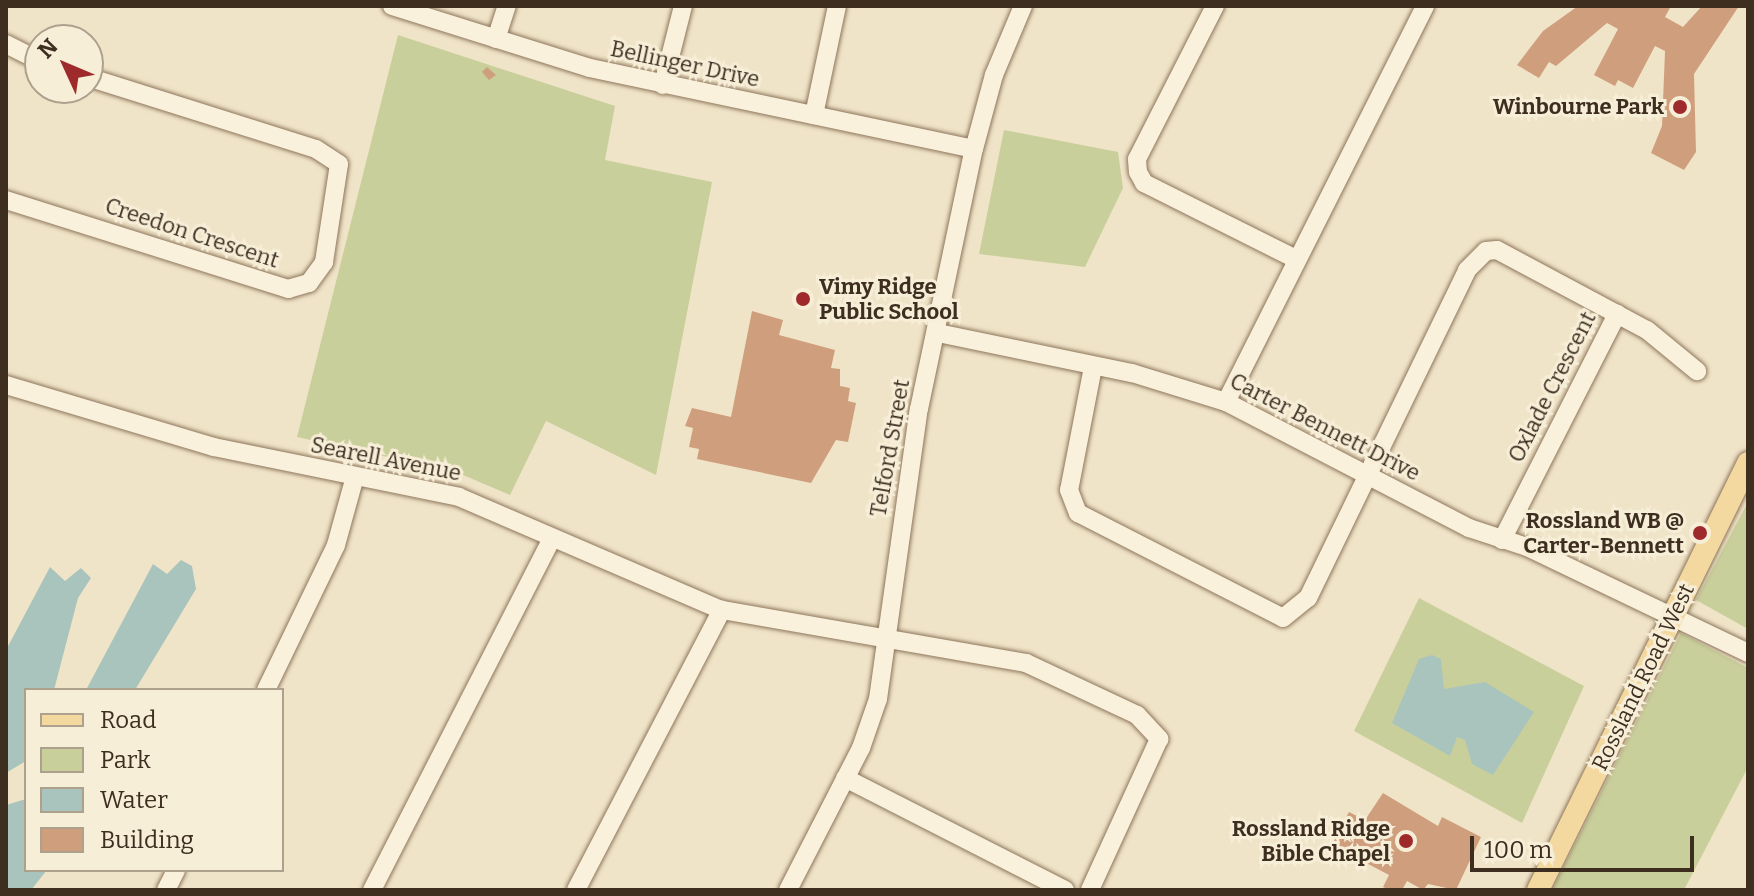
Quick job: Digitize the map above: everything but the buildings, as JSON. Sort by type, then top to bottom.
[{"type":"main road","name":"Rossland Road West","points":[[1538,890],[1748,463]]},
{"type":"street","name":"Bellinger Drive","points":[[392,6],[496,39],[663,85],[974,149]]},
{"type":"street","points":[[496,39],[507,6]]},
{"type":"street","points":[[663,85],[683,6]]},
{"type":"street","points":[[814,115],[837,6]]},
{"type":"street","name":"Telford Street","points":[[788,890],[871,722],[887,635],[919,409],[938,333],[974,149],[994,75],[1023,6]]},
{"type":"street","points":[[1215,6],[1137,159],[1138,172],[1144,183],[1296,259]]},
{"type":"street","points":[[1226,402],[1425,6]]},
{"type":"street","points":[[6,44],[24,53]]},
{"type":"street","name":"Creedon Crescent","points":[[6,200],[288,289],[309,283],[324,262],[339,164],[316,149],[104,82]]},
{"type":"street","name":"Oxlade Crescent","points":[[1369,475],[1467,270],[1486,251],[1497,250],[1617,314],[1502,540]]},
{"type":"street","points":[[1617,314],[1664,341],[1697,371]]},
{"type":"street","name":"Carter Bennett Drive","points":[[938,333],[1093,367],[1226,402],[1502,540],[1674,614],[1748,653]]},
{"type":"street","points":[[1093,367],[1072,505],[1101,528],[1265,612],[1283,618],[1308,598],[1369,475]]},
{"type":"street","name":"Searell Avenue","points":[[7,386],[354,480],[459,497],[722,610],[887,635],[1026,663],[1152,727],[1160,748],[1090,890]]},
{"type":"street","points":[[267,688],[336,545],[354,480]]},
{"type":"street","points":[[372,890],[552,539]]},
{"type":"street","points":[[576,890],[722,610]]},
{"type":"street","points":[[845,778],[1065,890]]},
{"type":"street","points":[[166,890],[175,872]]},
{"type":"green space","points":[[398,35],[615,106],[605,160],[712,182],[656,475],[546,421],[510,495],[456,472],[297,437]]},
{"type":"green space","points":[[1004,130],[1118,152],[1123,188],[1085,267],[979,254]]},
{"type":"green space","points":[[1748,502],[1748,629],[1696,600]]},
{"type":"green space","points":[[1419,598],[1584,686],[1522,823],[1354,731]]},
{"type":"green space","points":[[1681,633],[1748,668],[1748,767],[1684,890],[1552,890]]},
{"type":"water","points":[[181,560],[192,566],[196,589],[136,688],[87,688],[153,564],[167,574]]},
{"type":"water","points":[[50,567],[65,581],[81,568],[91,578],[78,598],[55,688],[24,688],[24,762],[6,773],[6,650]]},
{"type":"water","points":[[1432,655],[1441,659],[1444,689],[1485,682],[1534,712],[1493,775],[1472,764],[1465,740],[1457,737],[1450,756],[1392,723],[1419,659]]},
{"type":"water","points":[[24,800],[24,872],[45,872],[31,890],[6,890],[6,805]]},
{"type":"place","name":"Winbourne Park","points":[[1680,107]]},
{"type":"place","name":"Vimy Ridge Public School","points":[[803,299]]},
{"type":"place","name":"Rossland WB @ Carter-Bennett","points":[[1700,533]]},
{"type":"place","name":"Rossland Ridge Bible Chapel","points":[[1406,841]]}]
